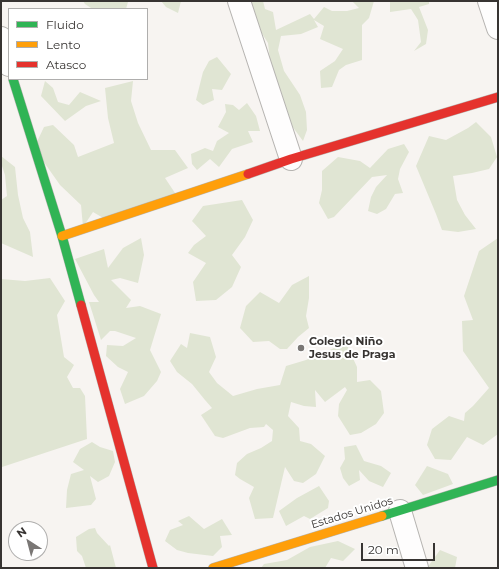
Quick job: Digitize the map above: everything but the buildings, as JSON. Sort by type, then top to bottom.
[{"type":"street","points":[[239,1],[291,159]]},
{"type":"street","points":[[489,1],[498,28]]},
{"type":"street","points":[[1,38],[8,62]]},
{"type":"street","points":[[13,80],[62,236],[153,568]]},
{"type":"street","points":[[62,236],[291,159],[498,97]]},
{"type":"street","name":"Estados Unidos","points":[[213,568],[498,480]]},
{"type":"street","points":[[400,511],[417,568]]},
{"type":"green space","points":[[83,1],[128,2],[126,8],[91,8]]},
{"type":"green space","points":[[161,1],[181,1],[178,13],[166,7]]},
{"type":"green space","points":[[250,1],[263,1],[265,9],[273,12],[276,30],[310,14],[314,19],[324,7],[332,11],[347,11],[359,8],[352,1],[374,1],[369,18],[362,25],[362,60],[346,65],[339,70],[332,87],[321,88],[320,71],[335,61],[343,49],[320,39],[324,26],[314,20],[318,27],[301,34],[281,36],[278,50],[284,71],[300,95],[306,112],[307,130],[303,141],[269,95],[270,61],[268,43],[252,18]]},
{"type":"green space","points":[[390,1],[429,1],[429,4],[419,7],[428,30],[426,44],[414,51],[421,42],[418,20],[411,9],[390,12]]},
{"type":"green space","points":[[217,57],[231,74],[222,90],[212,89],[214,100],[203,105],[196,100],[203,72],[209,61]]},
{"type":"green space","points":[[45,81],[53,88],[58,102],[69,105],[80,92],[101,101],[86,106],[65,121],[41,96]]},
{"type":"green space","points":[[133,81],[131,101],[138,123],[151,150],[175,150],[188,168],[165,178],[177,196],[110,222],[93,212],[83,227],[81,205],[60,185],[34,148],[44,127],[53,125],[74,145],[78,157],[114,143],[108,118],[105,88]]},
{"type":"green space","points":[[247,103],[256,116],[260,131],[248,131],[253,142],[232,149],[219,167],[210,159],[197,170],[192,164],[191,154],[205,148],[213,151],[217,141],[229,133],[218,127],[226,112],[225,104],[233,105],[239,110]]},
{"type":"green space","points":[[476,122],[491,137],[497,157],[489,169],[453,176],[457,200],[465,215],[476,229],[458,232],[442,230],[416,166],[429,136],[446,140]]},
{"type":"green space","points":[[404,144],[409,152],[400,169],[398,179],[403,193],[395,194],[386,209],[377,214],[368,211],[371,197],[376,187],[387,175],[372,177],[334,217],[328,219],[319,203],[322,190],[322,171],[338,157],[360,161],[370,168],[388,149]]},
{"type":"green space","points":[[1,156],[15,167],[18,195],[23,218],[30,232],[33,257],[1,243],[1,200],[7,196]]},
{"type":"green space","points":[[242,200],[253,220],[245,237],[232,255],[241,267],[232,287],[216,300],[196,301],[193,282],[206,263],[188,253],[194,245],[206,236],[192,221],[203,206]]},
{"type":"green space","points":[[141,238],[144,255],[138,283],[120,278],[111,280],[131,300],[126,308],[140,306],[161,314],[150,350],[161,372],[157,381],[144,396],[125,404],[120,389],[128,372],[118,367],[106,356],[107,345],[123,346],[136,338],[115,331],[110,331],[101,340],[89,302],[99,302],[75,259],[104,249],[108,268],[123,248]]},
{"type":"green space","points":[[498,238],[498,434],[483,445],[467,437],[451,460],[435,459],[427,445],[432,429],[449,416],[464,421],[465,413],[489,388],[463,351],[462,321],[473,320],[464,296],[479,251]]},
{"type":"green space","points":[[309,276],[309,298],[306,316],[309,328],[287,349],[280,349],[269,341],[253,342],[240,328],[246,306],[260,292],[279,303],[292,285]]},
{"type":"green space","points":[[50,278],[65,301],[57,315],[64,357],[74,365],[67,377],[73,388],[80,388],[85,396],[87,439],[2,467],[1,279],[25,281]]},
{"type":"green space","points":[[190,333],[210,337],[216,357],[209,372],[217,383],[233,396],[257,389],[280,385],[286,366],[306,360],[346,343],[357,367],[357,382],[370,380],[381,391],[384,413],[376,424],[361,433],[350,435],[338,416],[339,404],[347,390],[345,387],[325,402],[315,390],[316,407],[304,406],[291,402],[288,416],[299,428],[300,441],[311,444],[325,456],[316,474],[303,483],[294,481],[285,467],[273,518],[255,519],[249,498],[254,487],[235,475],[237,463],[247,454],[272,441],[273,430],[266,424],[264,427],[250,428],[223,438],[215,436],[201,415],[212,408],[192,384],[177,372],[170,361],[181,344],[187,348]]},
{"type":"green space","points":[[92,442],[100,447],[113,451],[115,462],[109,476],[98,482],[90,476],[96,499],[91,505],[66,508],[67,490],[71,474],[84,470],[73,462],[80,449]]},
{"type":"green space","points":[[356,445],[364,461],[381,466],[391,473],[383,487],[369,481],[359,470],[360,480],[349,486],[343,478],[340,468],[345,459],[344,447]]},
{"type":"green space","points":[[427,466],[448,474],[453,484],[423,495],[415,485]]},
{"type":"green space","points":[[319,486],[329,501],[328,508],[310,519],[304,516],[286,526],[279,511],[297,498]]},
{"type":"green space","points":[[189,516],[204,529],[222,519],[232,535],[220,536],[222,547],[213,556],[177,550],[165,541],[170,530],[183,525],[178,521]]},
{"type":"green space","points":[[95,528],[97,533],[109,546],[110,545],[116,568],[86,568],[82,556],[77,551],[76,537],[89,529]]},
{"type":"green space","points":[[338,541],[355,549],[343,561],[331,558],[325,568],[261,568],[264,564],[287,560],[310,547]]},
{"type":"green space","points":[[440,550],[457,557],[455,568],[427,568]]},
{"type":"traffic: fast","points":[[13,80],[62,236],[81,305]]},
{"type":"traffic: fast","points":[[382,516],[498,480]]},
{"type":"traffic: slow","points":[[62,236],[248,174]]},
{"type":"traffic: slow","points":[[213,568],[382,516]]},
{"type":"traffic: jam","points":[[248,174],[291,159],[498,97]]},
{"type":"traffic: jam","points":[[81,305],[153,568]]},
{"type":"place","name":"Colegio Niño Jesus de Praga","points":[[301,348]]}]
